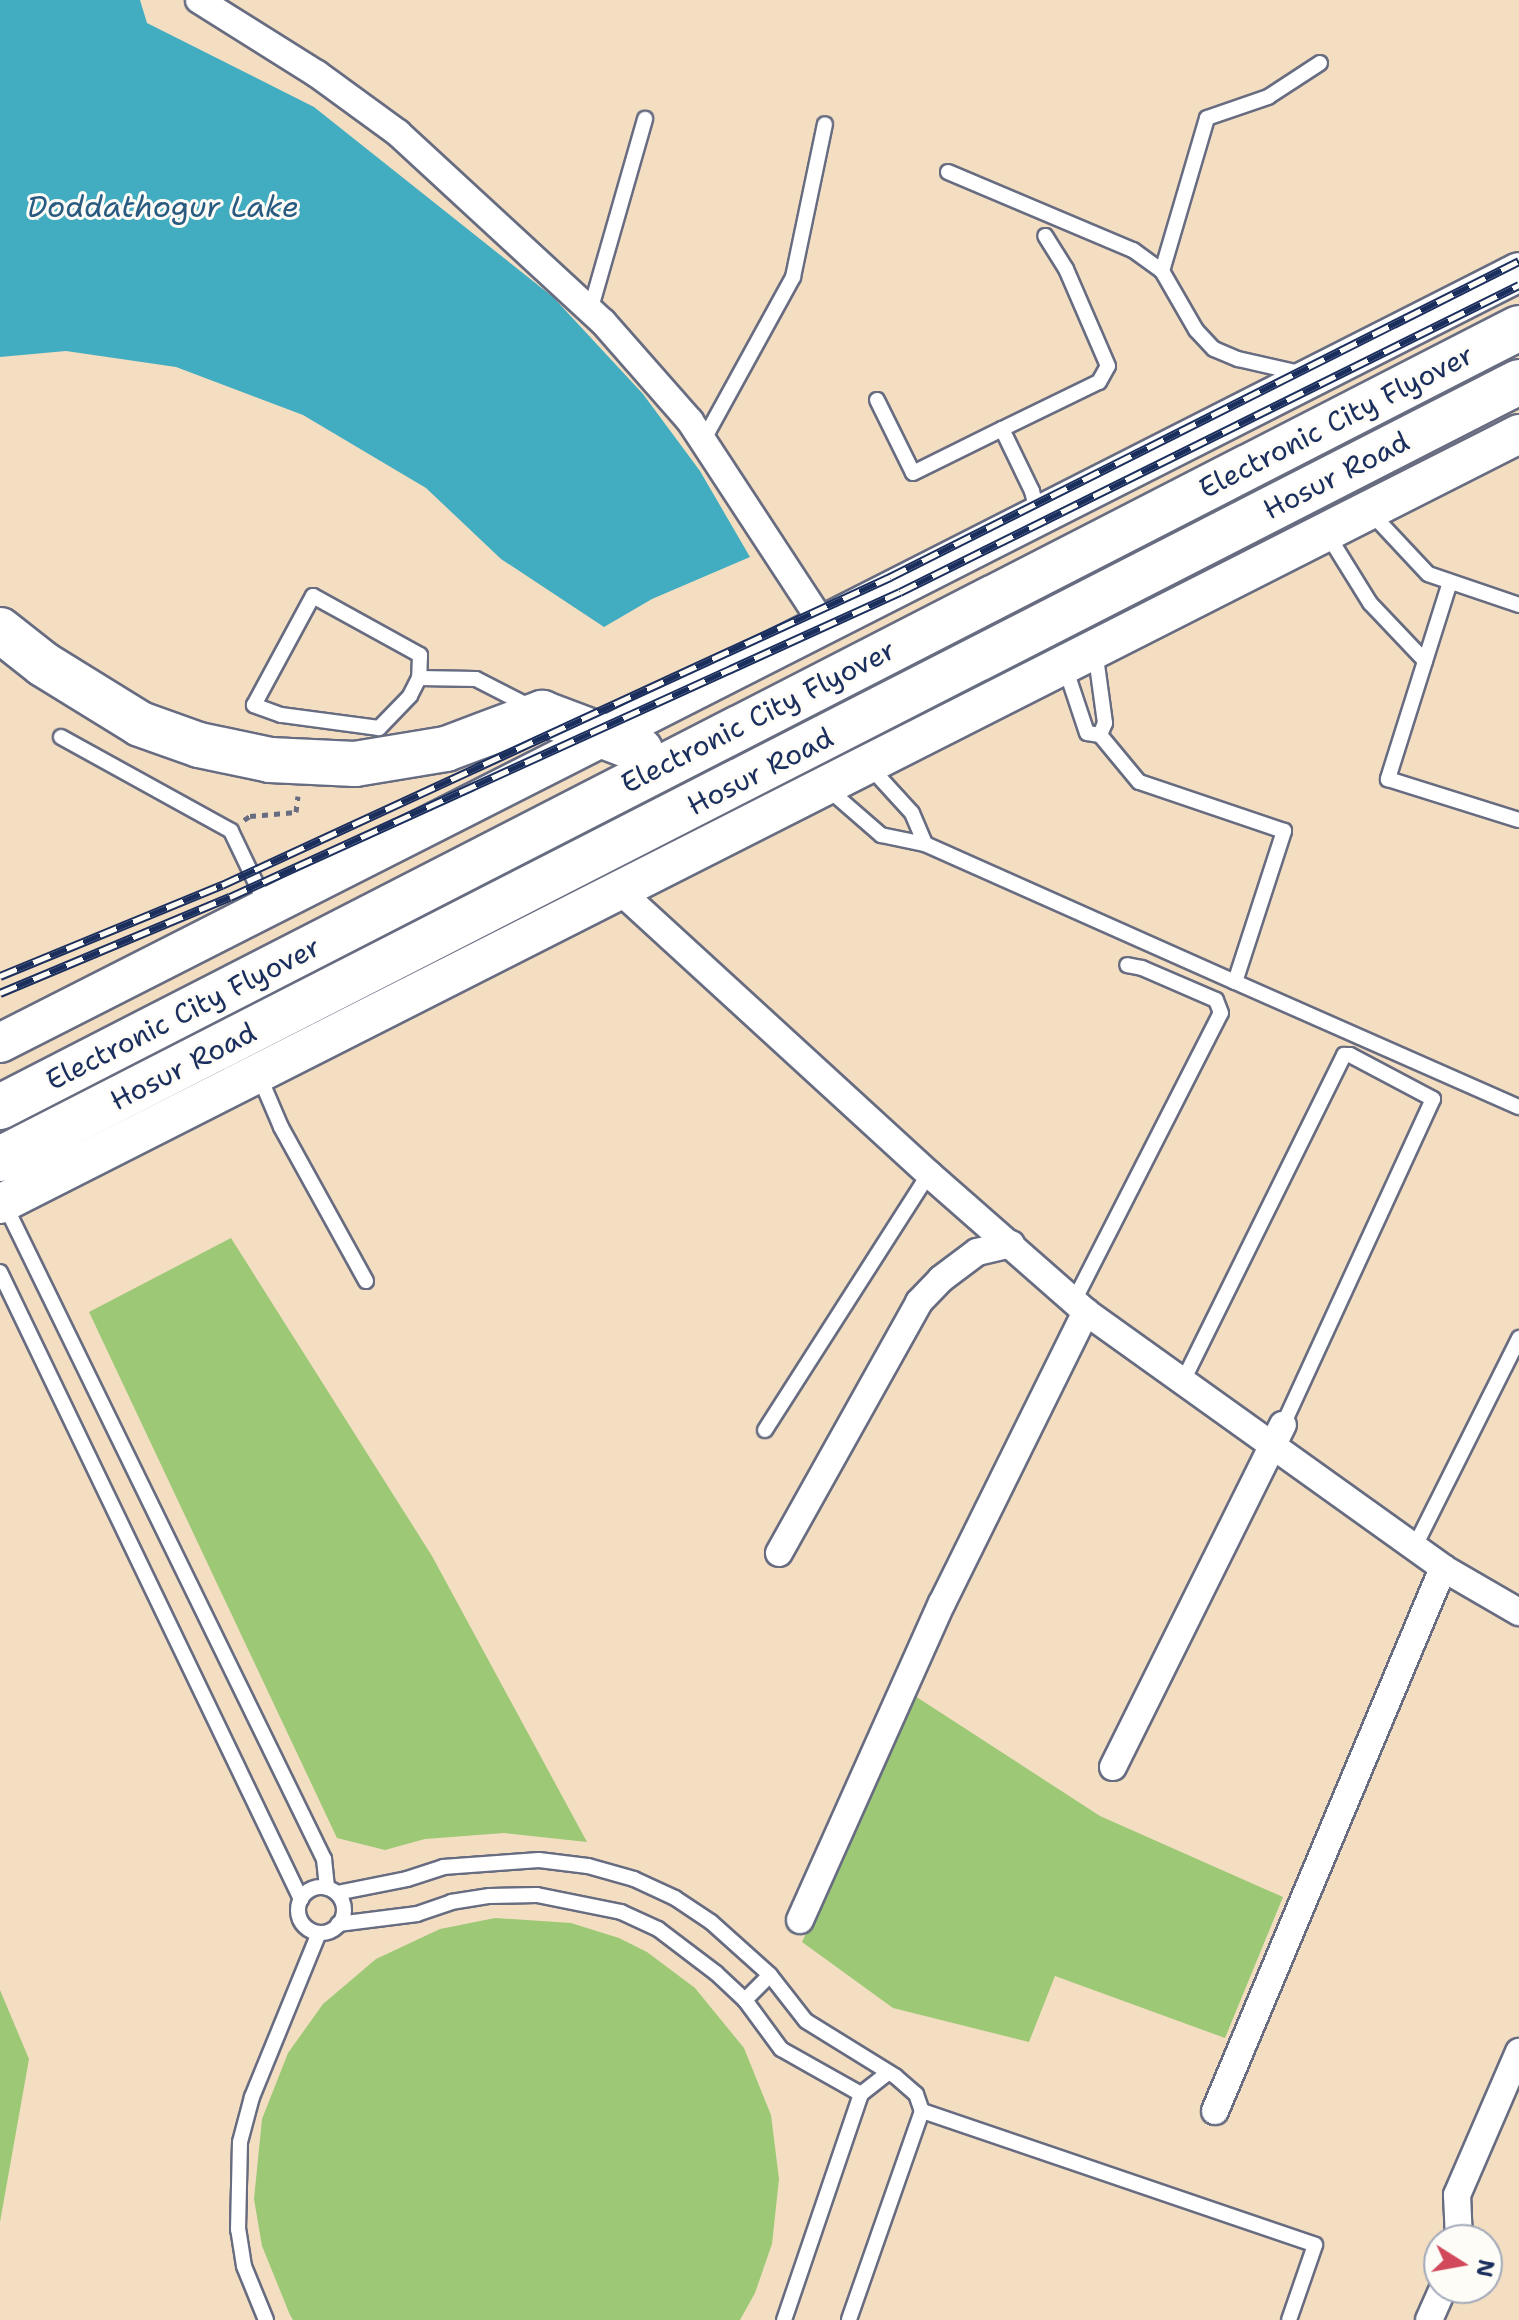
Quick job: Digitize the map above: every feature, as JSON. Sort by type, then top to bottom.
[{"type":"highway","points":[[0,1075],[621,743],[1519,303]]},
{"type":"highway","name":"Electronic City Flyover","points":[[0,1107],[1519,328]]},
{"type":"highway","name":"Electronic City Flyover","points":[[0,1134],[657,804],[1519,361]]},
{"type":"highway","name":"Hosur Road","points":[[1,1189],[1519,382]]},
{"type":"highway","points":[[0,630],[43,664],[140,724],[199,745],[270,760],[355,764],[446,749],[542,713],[621,743]]},
{"type":"street","points":[[199,0],[317,74],[398,133],[639,359],[703,441],[823,624]]},
{"type":"street","points":[[0,1043],[268,906],[621,743],[823,624],[1519,272]]},
{"type":"street","name":"Hosur Road","points":[[1,1189],[258,1073],[1326,531],[1381,523],[1519,434]]},
{"type":"street","points":[[619,890],[929,1174],[1080,1306],[1183,1381],[1278,1436],[1414,1548],[1519,1612]]},
{"type":"street","points":[[779,1553],[919,1302],[941,1279],[977,1252],[1011,1244]]},
{"type":"street","points":[[800,1920],[1080,1306]]},
{"type":"street","points":[[1113,1767],[1278,1436]]},
{"type":"street","points":[[1215,2111],[1443,1568]]},
{"type":"street","points":[[1458,2224],[1457,2195],[1519,2052]]},
{"type":"lane","points":[[1162,271],[1207,118],[1268,97],[1320,63]]},
{"type":"lane","points":[[590,311],[645,119]]},
{"type":"lane","points":[[703,441],[793,277],[825,124]]},
{"type":"lane","points":[[948,172],[1133,250],[1162,271],[1196,330],[1214,349],[1238,359],[1295,372],[1302,381]]},
{"type":"lane","points":[[877,400],[913,473],[1099,382],[1108,366],[1071,280],[1045,236]]},
{"type":"lane","points":[[1002,429],[1032,491],[1038,515]]},
{"type":"lane","points":[[1381,523],[1428,574],[1519,605]]},
{"type":"lane","points":[[1326,531],[1370,603],[1425,661]]},
{"type":"lane","points":[[1450,582],[1388,779],[1519,820]]},
{"type":"lane","points":[[313,596],[420,655],[419,678],[410,696],[379,728],[281,715],[254,705],[313,596]]},
{"type":"lane","points":[[1080,656],[1105,723],[1100,735]]},
{"type":"lane","points":[[1080,656],[1087,733],[1100,735],[1131,775],[1149,788],[1284,831],[1235,982]]},
{"type":"lane","points":[[419,678],[476,679],[542,713]]},
{"type":"lane","points":[[61,737],[231,831],[268,906]]},
{"type":"lane","points":[[867,764],[912,813],[925,844]]},
{"type":"lane","points":[[824,786],[881,835],[925,844],[1519,1107]]},
{"type":"lane","points":[[1080,1306],[1221,1013],[1216,1000],[1142,968],[1127,965]]},
{"type":"lane","points":[[1183,1381],[1344,1055],[1350,1055],[1433,1099],[1278,1436]]},
{"type":"lane","points":[[258,1073],[281,1127],[366,1281]]},
{"type":"lane","points":[[765,1430],[929,1174]]},
{"type":"lane","points":[[1,1189],[324,1859],[332,1890],[344,1910],[338,1924]]},
{"type":"lane","points":[[0,1272],[301,1899],[301,1920],[319,1933]]},
{"type":"lane","points":[[1414,1548],[1519,1338]]},
{"type":"lane","points":[[301,1899],[312,1888],[332,1890],[407,1879],[443,1867],[487,1861],[539,1860],[588,1866],[634,1879],[675,1898],[711,1922],[770,1975],[806,2021],[916,2094],[922,2111],[849,2320]]},
{"type":"lane","points":[[266,2320],[244,2266],[238,2230],[240,2142],[252,2097],[319,1933],[338,1924],[417,1914],[451,1902],[490,1896],[537,1895],[580,1901],[621,1912],[658,1929],[690,1951],[745,2000],[781,2049],[861,2094]]},
{"type":"lane","points":[[745,2000],[770,1975]]},
{"type":"lane","points":[[784,2320],[861,2094],[888,2073]]},
{"type":"lane","points":[[922,2111],[1315,2245],[1289,2320]]},
{"type":"path","points":[[231,831],[250,816],[296,812],[299,789]]},
{"type":"green space","points":[[231,1238],[432,1556],[587,1842],[504,1833],[425,1839],[385,1850],[337,1838],[89,1312]]},
{"type":"green space","points":[[915,1696],[1100,1816],[1283,1897],[1225,2038],[1055,1976],[1029,2042],[893,2008],[802,1942]]},
{"type":"green space","points":[[495,1918],[571,1923],[619,1938],[647,1952],[695,1988],[744,2048],[771,2115],[779,2179],[772,2244],[755,2293],[740,2320],[293,2320],[262,2246],[254,2199],[262,2119],[288,2053],[323,2004],[376,1959],[440,1929]]},
{"type":"green space","points":[[0,1990],[29,2059],[0,2222]]},
{"type":"water","name":"Doddathogur Lake","points":[[0,0],[140,0],[147,23],[314,107],[553,297],[643,394],[700,471],[750,557],[652,599],[604,627],[501,559],[426,488],[303,415],[176,367],[66,351],[0,357]]},
{"type":"railway","points":[[0,976],[222,885],[890,577],[1519,261]]},
{"type":"railway","points":[[0,993],[230,897],[900,592],[1519,285]]}]
